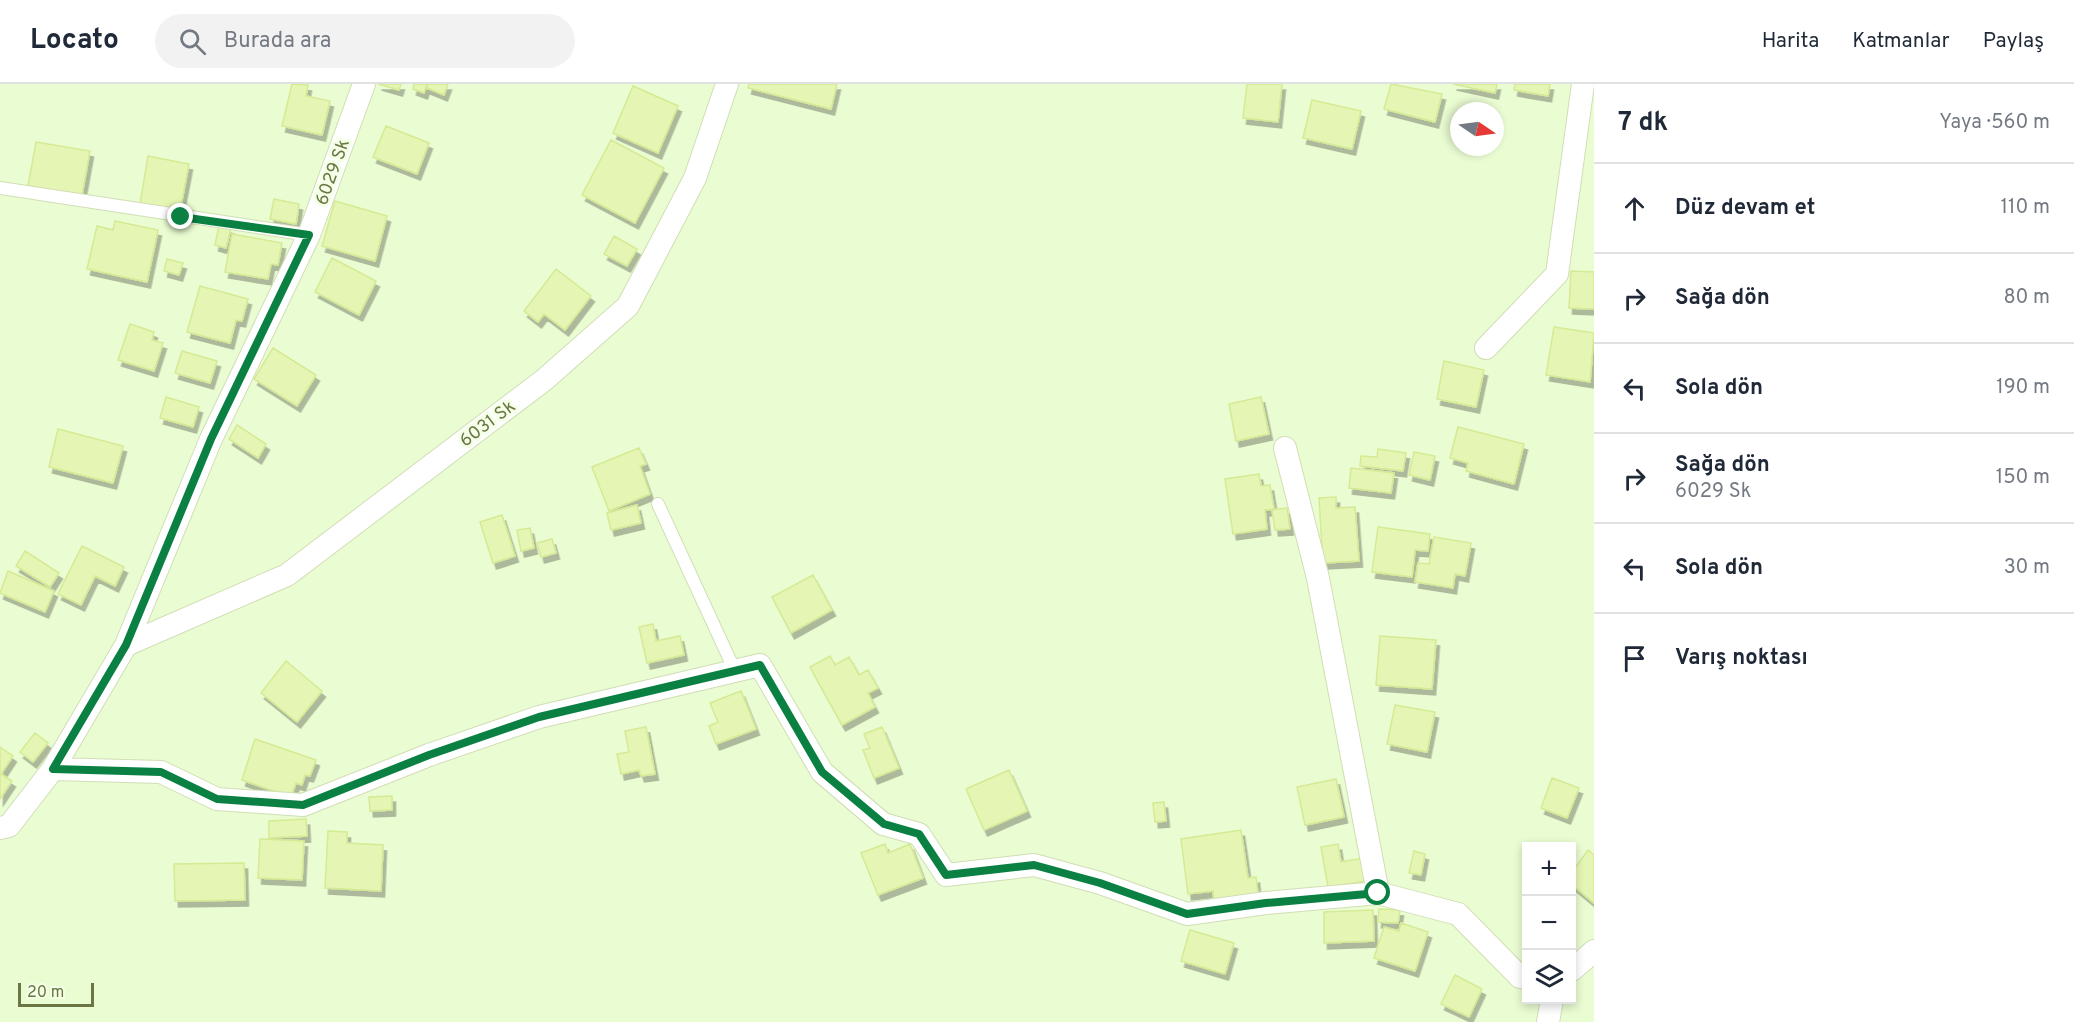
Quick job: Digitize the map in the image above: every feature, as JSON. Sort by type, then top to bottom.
[{"type":"street","name":"6029 Sk","points":[[0,828],[9,826],[53,769],[126,645],[211,439],[309,235],[364,84]]},
{"type":"street","name":"6031 Sk","points":[[126,645],[287,575],[544,380],[628,306],[695,178],[727,84]]},
{"type":"street","points":[[1486,348],[1557,274],[1583,84]]},
{"type":"street","points":[[1285,448],[1318,578],[1378,893]]},
{"type":"street","points":[[53,769],[161,772],[217,799],[303,805],[429,755],[539,717],[760,665],[822,772],[884,824],[919,834],[946,875],[1034,865],[1100,883],[1187,914],[1266,903],[1378,893],[1458,914],[1522,977]]},
{"type":"street","points":[[1576,967],[1594,951]]},
{"type":"street","points":[[1548,1022],[1551,1004]]},
{"type":"lane","points":[[0,189],[309,235]]},
{"type":"lane","points":[[658,504],[735,671]]},
{"type":"shaded area","points":[[0,84],[1594,84],[1594,1022],[0,1022]]},
{"type":"building","points":[[292,84],[308,85],[306,96],[330,101],[322,135],[282,126]]},
{"type":"building","points":[[378,84],[401,84],[399,90]]},
{"type":"building","points":[[414,84],[427,84],[424,93],[413,89]]},
{"type":"building","points":[[428,84],[448,84],[444,95],[427,88]]},
{"type":"building","points":[[749,84],[837,84],[831,109],[748,88]]},
{"type":"building","points":[[1247,84],[1282,84],[1278,122],[1243,118]]},
{"type":"building","points":[[1391,84],[1442,94],[1435,122],[1384,109]]},
{"type":"building","points":[[1453,84],[1497,84],[1495,93]]},
{"type":"building","points":[[1515,84],[1550,84],[1548,96],[1514,90]]},
{"type":"building","points":[[633,86],[678,106],[658,153],[613,133]]},
{"type":"building","points":[[1312,100],[1361,111],[1352,149],[1303,138]]},
{"type":"building","points":[[386,126],[429,143],[417,174],[373,157]]},
{"type":"building","points":[[611,140],[664,168],[635,223],[582,195]]},
{"type":"building","points":[[36,142],[90,151],[82,195],[28,186]]},
{"type":"building","points":[[148,156],[189,164],[180,211],[140,204]]},
{"type":"building","points":[[274,199],[299,204],[296,224],[270,219]]},
{"type":"building","points":[[335,201],[387,216],[375,261],[322,246]]},
{"type":"building","points":[[115,221],[158,230],[147,282],[87,269],[97,226],[113,230]]},
{"type":"building","points":[[219,225],[231,228],[226,248],[215,245]]},
{"type":"building","points":[[232,234],[282,243],[278,265],[271,264],[268,279],[225,272]]},
{"type":"building","points":[[614,236],[637,249],[627,266],[604,254]]},
{"type":"building","points":[[332,258],[376,281],[359,315],[315,292]]},
{"type":"building","points":[[167,259],[183,263],[179,275],[164,271]]},
{"type":"building","points":[[556,269],[591,296],[565,330],[544,314],[538,322],[524,311]]},
{"type":"building","points":[[1571,271],[1594,272],[1594,309],[1569,308]]},
{"type":"building","points":[[200,286],[248,299],[242,321],[236,320],[230,343],[187,332]]},
{"type":"building","points":[[130,324],[154,332],[152,340],[163,343],[154,371],[118,360]]},
{"type":"building","points":[[1554,327],[1594,333],[1590,382],[1546,375]]},
{"type":"building","points":[[273,348],[316,375],[297,406],[254,379]]},
{"type":"building","points":[[182,351],[217,361],[210,383],[175,373]]},
{"type":"building","points":[[1444,361],[1484,370],[1476,407],[1437,399]]},
{"type":"building","points":[[166,397],[199,407],[193,427],[160,418]]},
{"type":"building","points":[[1261,397],[1269,434],[1236,441],[1229,404]]},
{"type":"building","points":[[237,425],[266,444],[258,458],[229,439]]},
{"type":"building","points":[[1458,427],[1524,444],[1514,484],[1466,471],[1468,463],[1450,458]]},
{"type":"building","points":[[58,429],[123,446],[113,483],[49,467]]},
{"type":"building","points":[[639,448],[646,464],[640,466],[650,494],[609,511],[592,467]]},
{"type":"building","points":[[1378,449],[1406,453],[1403,471],[1360,466],[1361,456],[1377,457]]},
{"type":"building","points":[[1414,452],[1435,456],[1430,480],[1409,475]]},
{"type":"building","points":[[1351,468],[1394,473],[1391,493],[1349,488]]},
{"type":"building","points":[[1259,474],[1261,486],[1270,485],[1274,509],[1265,510],[1267,529],[1233,534],[1225,479]]},
{"type":"building","points":[[1336,497],[1336,508],[1355,507],[1359,561],[1323,563],[1319,498]]},
{"type":"building","points":[[637,505],[641,523],[611,530],[607,513]]},
{"type":"building","points":[[1287,508],[1290,529],[1275,530],[1272,510]]},
{"type":"building","points":[[502,515],[515,556],[493,563],[480,522]]},
{"type":"building","points":[[1378,527],[1430,534],[1428,551],[1415,550],[1412,577],[1372,572]]},
{"type":"building","points":[[530,528],[534,548],[521,551],[517,530]]},
{"type":"building","points":[[1434,537],[1471,543],[1465,576],[1455,574],[1453,588],[1415,582],[1418,563],[1429,564]]},
{"type":"building","points":[[552,539],[556,553],[541,557],[537,543]]},
{"type":"building","points":[[82,546],[124,567],[115,586],[95,576],[81,605],[58,594]]},
{"type":"building","points":[[25,551],[59,573],[50,587],[16,566]]},
{"type":"building","points":[[8,571],[54,591],[45,612],[0,593]]},
{"type":"building","points":[[813,575],[832,610],[791,633],[772,597]]},
{"type":"building","points":[[653,624],[656,641],[680,636],[684,655],[647,663],[639,627]]},
{"type":"building","points":[[1380,636],[1436,640],[1432,689],[1376,685]]},
{"type":"building","points":[[830,656],[835,665],[849,657],[859,675],[868,670],[878,688],[868,693],[875,707],[842,725],[810,667]]},
{"type":"building","points":[[286,661],[322,691],[297,722],[261,693]]},
{"type":"building","points":[[741,691],[756,729],[716,744],[709,726],[718,722],[710,703]]},
{"type":"building","points":[[1395,705],[1435,712],[1427,752],[1387,744]]},
{"type":"building","points":[[646,727],[655,774],[641,776],[639,770],[621,774],[617,754],[629,752],[625,731]]},
{"type":"building","points":[[882,727],[899,768],[874,778],[863,750],[870,748],[864,734]]},
{"type":"building","points":[[35,733],[48,743],[33,762],[20,752]]},
{"type":"building","points":[[255,739],[316,760],[310,776],[305,775],[302,785],[296,783],[291,797],[242,780]]},
{"type":"building","points":[[0,747],[13,756],[1,774],[12,781],[0,799]]},
{"type":"building","points":[[1009,770],[1027,811],[984,830],[966,789]]},
{"type":"building","points":[[1552,778],[1579,788],[1567,818],[1541,808]]},
{"type":"building","points":[[1336,779],[1344,817],[1305,825],[1297,787]]},
{"type":"building","points":[[392,796],[392,810],[370,811],[369,797]]},
{"type":"building","points":[[1164,802],[1166,821],[1155,822],[1153,803]]},
{"type":"building","points":[[306,819],[307,836],[269,838],[269,821]]},
{"type":"building","points":[[1241,830],[1248,878],[1256,877],[1258,895],[1214,901],[1213,891],[1188,894],[1181,839]]},
{"type":"building","points":[[328,831],[347,832],[347,843],[383,845],[381,891],[325,888]]},
{"type":"building","points":[[260,839],[304,841],[302,880],[258,878]]},
{"type":"building","points":[[885,844],[888,853],[910,844],[923,878],[878,895],[861,853]]},
{"type":"building","points":[[1338,844],[1341,862],[1363,858],[1367,881],[1328,887],[1321,847]]},
{"type":"building","points":[[1588,850],[1594,855],[1594,903],[1576,888],[1576,866]]},
{"type":"building","points":[[1414,851],[1425,854],[1421,875],[1409,873]]},
{"type":"building","points":[[244,863],[245,900],[175,901],[174,864]]},
{"type":"building","points":[[1379,909],[1400,910],[1398,923],[1378,922]]},
{"type":"building","points":[[1373,910],[1374,941],[1324,943],[1324,912]]},
{"type":"building","points":[[1401,923],[1428,932],[1415,971],[1374,958],[1384,927],[1399,931]]},
{"type":"building","points":[[1190,930],[1234,943],[1225,974],[1181,961]]},
{"type":"building","points":[[1455,975],[1482,989],[1469,1017],[1441,1004]]},
{"type":"route","points":[[181,217],[309,235],[211,439],[126,645],[53,769],[161,772],[217,799],[303,805],[429,755],[539,717],[760,665],[822,772],[884,824],[919,834],[946,875],[1034,865],[1100,883],[1187,914],[1266,903],[1378,893]]}]
